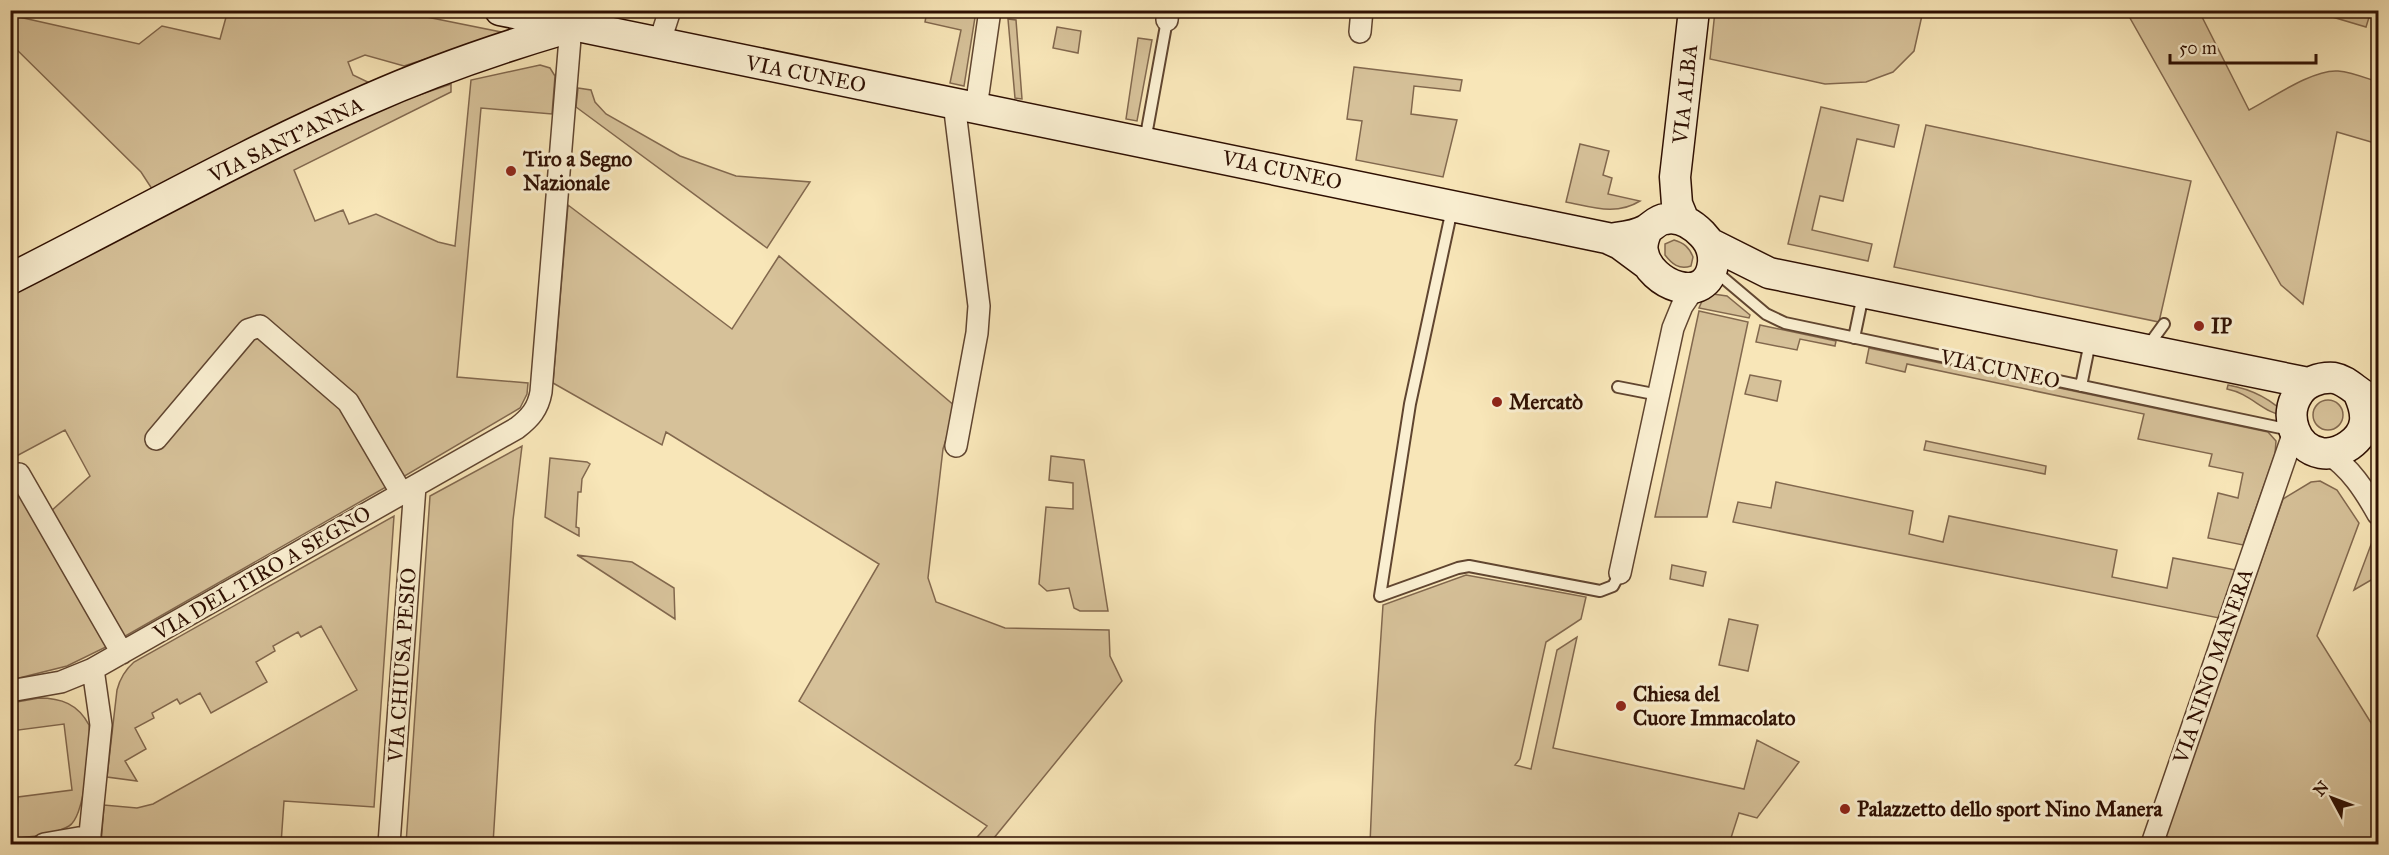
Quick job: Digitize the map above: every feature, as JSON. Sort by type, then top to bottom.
[{"type":"main road","name":"VIA CUNEO","points":[[500,10],[559,20],[659,45],[1144,142],[1610,239],[1688,278]]},
{"type":"main road","name":"VIA ALBA","points":[[1684,221],[1677,204],[1676,177],[1694,10]]},
{"type":"main road","name":"VIA SANT'ANNA","points":[[10,279],[285,139],[367,100],[559,20]]},
{"type":"main road","name":"VIA ALBA","points":[[1651,226],[1670,200],[1676,177]]},
{"type":"main road","name":"VIA CUNEO","points":[[1610,239],[1651,226],[1664,219],[1684,221]]},
{"type":"main road","points":[[1684,221],[1697,230],[1709,243],[1769,273]]},
{"type":"main road","points":[[1651,226],[1642,244],[1643,253],[1688,278],[1769,273],[2308,383]]},
{"type":"main road","points":[[1688,278],[1712,268],[1713,257],[1709,243]]},
{"type":"main road","points":[[2225,366],[2263,387],[2292,422],[2307,446],[2324,453],[2348,447],[2367,414],[2349,384],[2336,378],[2321,378],[2308,383],[2300,391],[2292,422]]},
{"type":"street","points":[[659,45],[670,10]]},
{"type":"street","points":[[956,446],[979,306],[965,106],[990,10]]},
{"type":"street","points":[[1360,32],[1362,10]]},
{"type":"street","name":"VIA DEL TIRO A SEGNO","points":[[10,691],[61,682],[93,669],[518,428],[531,416],[539,401],[559,20]]},
{"type":"street","points":[[1620,573],[1673,328],[1673,303],[1688,278]]},
{"type":"street","points":[[156,439],[248,330],[260,326],[348,402],[408,490]]},
{"type":"street","points":[[2367,414],[2357,466],[2373,506]]},
{"type":"street","name":"VIA NINO MANERA","points":[[2152,844],[2275,487],[2292,422]]},
{"type":"street","points":[[2324,453],[2344,466],[2373,506]]},
{"type":"street","name":"VIA NINO MANERA","points":[[2275,487],[2308,458],[2324,453]]},
{"type":"street","points":[[19,474],[122,653]]},
{"type":"street","name":"VIA CHIUSA PESIO","points":[[389,844],[408,490]]},
{"type":"street","points":[[44,844],[89,840],[101,725],[93,669]]},
{"type":"lane","points":[[1144,142],[1168,15]]},
{"type":"lane","points":[[1452,206],[1410,404],[1380,596],[1463,567],[1600,591],[1613,586],[1620,573]]},
{"type":"lane","name":"VIA CUNEO","points":[[1688,278],[1775,319],[1854,338],[2281,428],[2292,422]]},
{"type":"lane","points":[[1854,338],[1864,292]]},
{"type":"lane","points":[[2145,350],[2164,324]]},
{"type":"lane","points":[[2081,386],[2091,338]]},
{"type":"lane","points":[[1618,387],[1659,395]]},
{"type":"shaded area","points":[[228,10],[397,11],[506,33],[404,66],[365,55],[348,62],[353,75],[374,85],[154,192],[141,172],[11,44],[10,15],[139,44],[162,26],[220,39]]},
{"type":"shaded area","points":[[1715,10],[1923,11],[1914,51],[1893,72],[1866,82],[1825,84],[1710,59]]},
{"type":"shaded area","points":[[927,11],[976,11],[964,86],[950,83],[961,30],[925,22]]},
{"type":"shaded area","points":[[2126,11],[2199,11],[2249,110],[2305,79],[2328,72],[2348,73],[2378,82],[2378,144],[2337,132],[2303,304],[2281,285]]},
{"type":"shaded area","points":[[2317,11],[2371,11],[2366,27]]},
{"type":"shaded area","points":[[1008,19],[1016,20],[1022,99],[1015,98]]},
{"type":"shaded area","points":[[1057,27],[1081,31],[1078,53],[1053,48]]},
{"type":"shaded area","points":[[1138,38],[1152,40],[1137,121],[1126,119]]},
{"type":"shaded area","points":[[540,65],[550,68],[555,76],[552,114],[481,108],[457,377],[528,383],[527,394],[520,408],[403,477],[358,399],[256,336],[336,402],[386,487],[122,638],[50,512],[90,476],[65,430],[11,459],[11,293],[297,147],[381,108],[451,84],[451,92],[294,170],[315,221],[343,210],[349,224],[376,214],[438,242],[455,246],[471,80]]},
{"type":"shaded area","points":[[1354,67],[1462,80],[1460,91],[1414,86],[1411,114],[1457,120],[1443,177],[1356,160],[1362,121],[1347,119]]},
{"type":"shaded area","points":[[578,88],[591,90],[595,102],[606,114],[680,156],[736,176],[810,182],[767,248],[576,107]]},
{"type":"shaded area","points":[[1821,107],[1899,125],[1894,147],[1857,139],[1843,201],[1820,196],[1812,230],[1872,244],[1868,261],[1788,244]]},
{"type":"shaded area","points":[[1926,125],[2191,181],[2159,322],[1894,267]]},
{"type":"shaded area","points":[[1580,144],[1609,151],[1603,175],[1612,178],[1608,194],[1640,201],[1631,206],[1613,209],[1566,202]]},
{"type":"shaded area","points":[[568,205],[732,329],[779,256],[956,407],[943,449],[928,578],[936,602],[1005,628],[1109,630],[1110,656],[1122,681],[989,844],[971,844],[987,826],[799,701],[879,564],[666,432],[662,445],[553,383]]},
{"type":"shaded area","points":[[1674,240],[1683,244],[1690,251],[1693,257],[1691,266],[1676,265],[1665,255],[1665,244]]},
{"type":"shaded area","points":[[1713,294],[1727,296],[1750,315],[1749,318],[1699,308],[1702,301]]},
{"type":"shaded area","points":[[1699,311],[1748,322],[1707,517],[1655,517]]},
{"type":"shaded area","points":[[1760,325],[1836,341],[1835,346],[1800,339],[1797,350],[1756,342]]},
{"type":"shaded area","points":[[1869,348],[2268,432],[2276,441],[2275,454],[2243,545],[2208,538],[2218,493],[2238,498],[2243,473],[2209,466],[2212,454],[2138,439],[2144,414],[1907,364],[1905,372],[1866,363]]},
{"type":"shaded area","points":[[1750,375],[1781,381],[1777,401],[1745,394]]},
{"type":"shaded area","points":[[2228,385],[2261,396],[2288,417],[2271,412],[2236,391],[2227,389]]},
{"type":"shaded area","points":[[2328,400],[2334,401],[2342,409],[2342,421],[2334,429],[2328,430],[2322,429],[2314,421],[2313,415],[2314,409],[2322,401]]},
{"type":"shaded area","points":[[1926,441],[2046,466],[2045,474],[1924,450]]},
{"type":"shaded area","points":[[522,446],[513,520],[493,844],[406,844],[430,496]]},
{"type":"shaded area","points":[[1051,456],[1084,460],[1108,611],[1080,611],[1074,608],[1069,588],[1047,591],[1039,584],[1046,507],[1073,509],[1073,483],[1049,480]]},
{"type":"shaded area","points":[[550,458],[590,464],[582,479],[581,492],[578,492],[576,527],[579,528],[579,536],[545,517]]},
{"type":"shaded area","points":[[10,475],[108,646],[67,666],[11,680]]},
{"type":"shaded area","points":[[2320,481],[2337,490],[2359,523],[2317,636],[2378,734],[2378,844],[2190,844],[2164,836],[2283,499],[2311,482]]},
{"type":"shaded area","points":[[1776,482],[1913,511],[1909,534],[1943,542],[1949,516],[2117,550],[2112,577],[2167,588],[2173,558],[2236,570],[2219,618],[1733,522],[1738,502],[1771,508]]},
{"type":"shaded area","points":[[394,516],[374,807],[284,801],[281,844],[101,844],[104,805],[137,808],[153,804],[357,690],[321,626],[301,637],[298,632],[273,646],[275,651],[256,662],[267,682],[211,713],[200,693],[180,704],[177,699],[152,713],[154,718],[135,728],[146,749],[125,761],[137,781],[107,777],[117,690],[128,668],[134,662]]},
{"type":"shaded area","points":[[2372,542],[2378,553],[2378,576],[2354,590]]},
{"type":"shaded area","points":[[577,555],[632,562],[674,588],[675,619]]},
{"type":"shaded area","points":[[1672,565],[1706,572],[1703,586],[1670,579]]},
{"type":"shaded area","points":[[1466,575],[1586,597],[1581,619],[1546,642],[1520,759],[1515,765],[1531,769],[1557,650],[1577,637],[1553,748],[1744,789],[1757,740],[1799,762],[1757,818],[1739,813],[1729,844],[1370,844],[1383,605]]},
{"type":"shaded area","points":[[1729,619],[1758,625],[1748,671],[1719,665]]},
{"type":"shaded area","points":[[39,698],[62,701],[74,707],[85,718],[89,725],[86,779],[79,809],[75,820],[69,826],[50,833],[15,839],[18,797],[72,790],[64,724],[11,731],[11,703]]},
{"type":"place","name":"Tiro a Segno Nazionale","points":[[511,171]]},
{"type":"place","name":"IP","points":[[2199,326]]},
{"type":"place","name":"Mercatò","points":[[1497,402]]},
{"type":"place","name":"Chiesa del Cuore Immacolato","points":[[1621,706]]},
{"type":"place","name":"Palazzetto dello sport Nino Manera","points":[[1845,809]]}]
